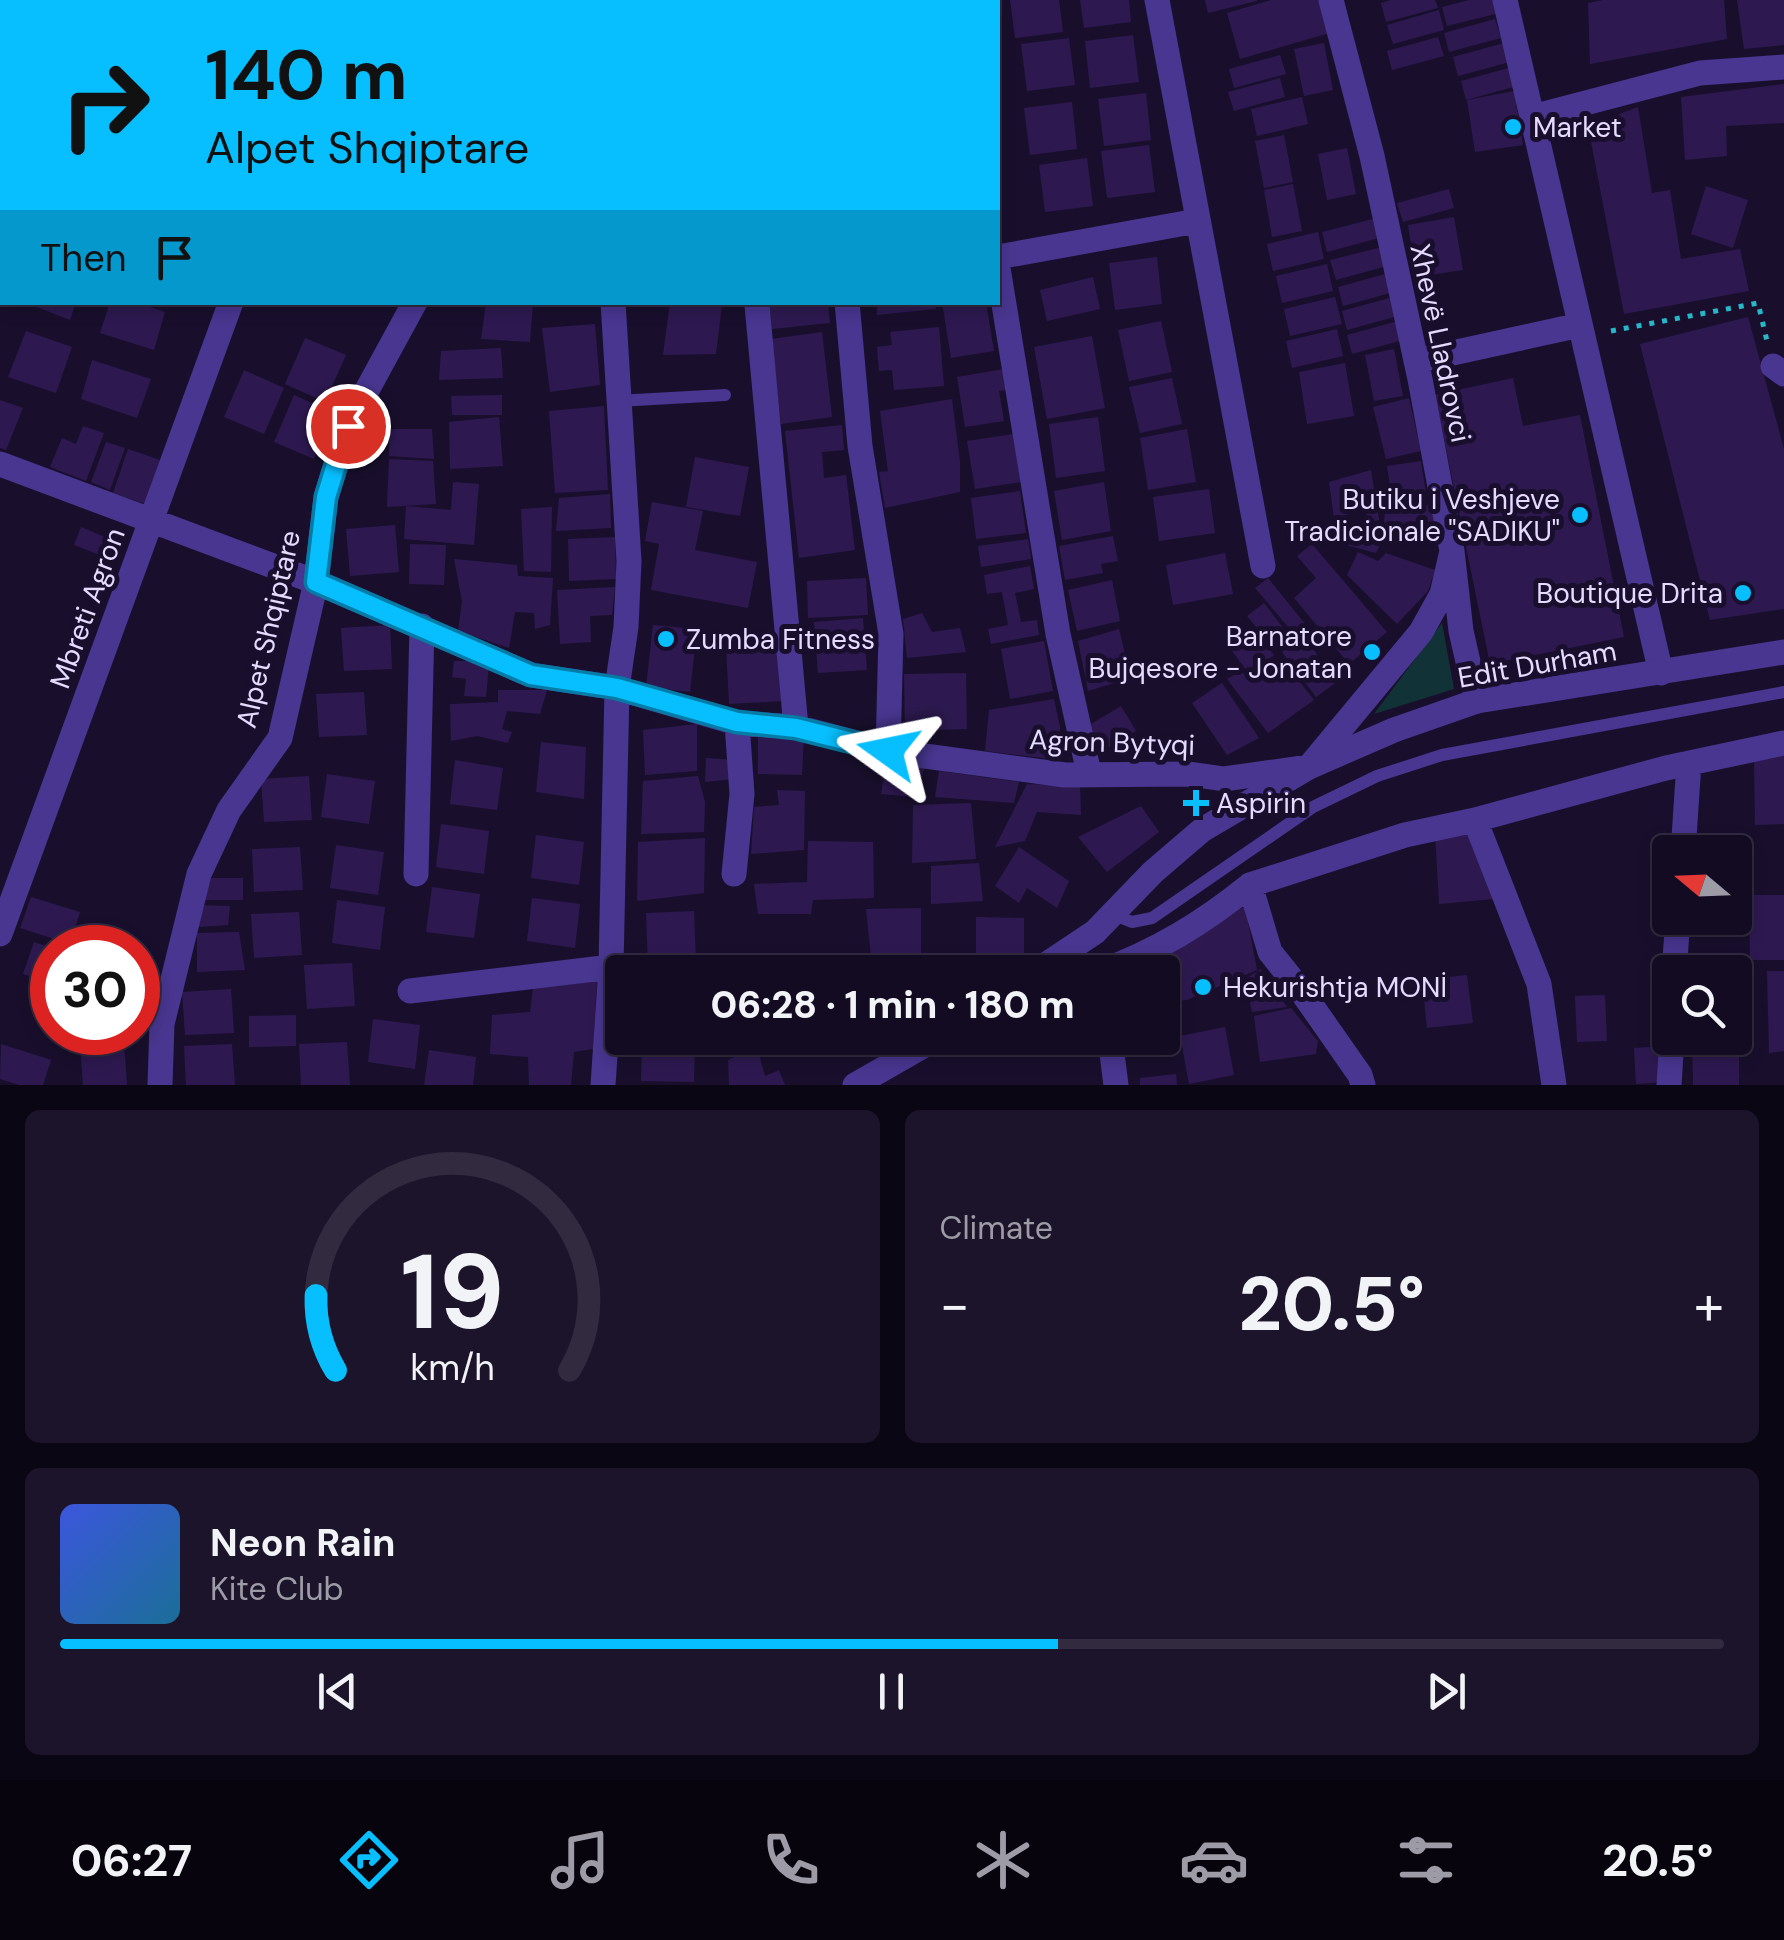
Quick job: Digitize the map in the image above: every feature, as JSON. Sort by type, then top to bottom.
[{"type":"street","points":[[1158,0],[1262,566]]},
{"type":"street","name":"Xhevë Lladrovci","points":[[1331,0],[1372,156],[1416,361],[1452,551],[1461,632],[1477,701]]},
{"type":"street","points":[[1505,0],[1661,673]]},
{"type":"street","points":[[1532,117],[1700,73],[1784,67]]},
{"type":"street","points":[[1000,257],[1197,222]]},
{"type":"street","points":[[1000,280],[1058,634],[1088,773]]},
{"type":"street","name":"Mbreti Agron","points":[[0,934],[230,305]]},
{"type":"street","name":"Alpet Shqiptare","points":[[160,1085],[162,1024],[199,874],[229,810],[280,738],[316,582],[326,497],[348,426],[413,305]]},
{"type":"street","points":[[611,955],[617,688],[626,627],[629,561],[613,305]]},
{"type":"street","points":[[756,305],[796,728]]},
{"type":"street","points":[[848,305],[860,446],[892,634],[888,751]]},
{"type":"street","points":[[1416,361],[1582,331]]},
{"type":"street","name":"Agron Bytyqi","points":[[0,464],[316,582],[531,675],[617,688],[737,722],[796,728],[888,751],[1065,775],[1189,774],[1224,779],[1309,767]]},
{"type":"street","name":"Edit Durham","points":[[1309,767],[1421,632],[1442,594],[1452,551]]},
{"type":"street","points":[[416,874],[422,626]]},
{"type":"street","name":"Edit Durham","points":[[1060,955],[1105,924],[1153,872],[1202,830],[1309,767],[1394,730],[1477,701],[1784,652]]},
{"type":"street","points":[[734,874],[742,794],[737,722]]},
{"type":"street","points":[[1146,955],[1210,917],[1250,884],[1355,849],[1784,742]]},
{"type":"street","points":[[1684,835],[1689,763]]},
{"type":"street","points":[[1474,820],[1538,984],[1554,1085]]},
{"type":"street","points":[[1250,884],[1270,952],[1302,992],[1363,1085]]},
{"type":"street","points":[[1102,955],[1105,924]]},
{"type":"street","points":[[410,990],[605,968]]},
{"type":"street","points":[[602,1085],[605,1046]]},
{"type":"street","points":[[855,1085],[907,1055]]},
{"type":"street","points":[[1112,1055],[1116,1085]]},
{"type":"street","points":[[1669,1085],[1671,1055]]},
{"type":"lane","points":[[617,402],[725,394]]},
{"type":"lane","points":[[1105,924],[1152,918],[1313,807],[1377,776],[1442,755],[1784,692]]},
{"type":"path","points":[[1582,331],[1758,303],[1779,370]]},
{"type":"green space","points":[[1442,623],[1454,689],[1374,714]]},
{"type":"building","points":[[1010,0],[1059,0],[1063,32],[1015,38]]},
{"type":"building","points":[[1080,0],[1129,0],[1131,22],[1084,28]]},
{"type":"building","points":[[1205,0],[1257,0],[1257,1],[1208,13]]},
{"type":"building","points":[[1271,0],[1323,0],[1333,32],[1240,59],[1227,13]]},
{"type":"building","points":[[1435,0],[1438,8],[1386,22],[1381,3]]},
{"type":"building","points":[[1469,0],[1495,0],[1499,13],[1447,26],[1442,7]]},
{"type":"building","points":[[1724,0],[1727,39],[1590,64],[1588,3]]},
{"type":"building","points":[[1737,0],[1784,0],[1784,45],[1744,49]]},
{"type":"building","points":[[1439,10],[1444,30],[1393,44],[1387,25]]},
{"type":"building","points":[[1495,19],[1501,38],[1449,52],[1444,33]]},
{"type":"building","points":[[1133,35],[1139,82],[1090,88],[1085,41]]},
{"type":"building","points":[[1438,37],[1444,56],[1392,70],[1387,51]]},
{"type":"building","points":[[1069,38],[1075,85],[1027,91],[1021,44]]},
{"type":"building","points":[[1324,43],[1333,90],[1304,96],[1294,49]]},
{"type":"building","points":[[1504,43],[1510,62],[1458,76],[1453,57]]},
{"type":"building","points":[[1280,55],[1286,74],[1234,88],[1229,69]]},
{"type":"building","points":[[1512,67],[1517,86],[1466,100],[1461,81]]},
{"type":"building","points":[[1280,78],[1285,97],[1234,111],[1228,92]]},
{"type":"building","points":[[1784,84],[1784,123],[1726,126],[1727,156],[1685,160],[1681,97]]},
{"type":"building","points":[[1514,91],[1523,145],[1475,152],[1467,100]]},
{"type":"building","points":[[1146,93],[1151,140],[1104,146],[1098,99]]},
{"type":"building","points":[[1302,97],[1308,124],[1257,136],[1251,109]]},
{"type":"building","points":[[1072,102],[1077,149],[1030,155],[1024,108]]},
{"type":"building","points":[[1638,107],[1652,193],[1670,190],[1681,259],[1740,249],[1749,291],[1624,314],[1588,126]]},
{"type":"building","points":[[1284,135],[1293,182],[1264,188],[1255,141]]},
{"type":"building","points":[[1149,145],[1155,192],[1107,198],[1101,151]]},
{"type":"building","points":[[1347,148],[1356,194],[1327,200],[1318,154]]},
{"type":"building","points":[[1087,158],[1093,206],[1045,212],[1039,165]]},
{"type":"building","points":[[1293,184],[1302,231],[1272,237],[1264,190]]},
{"type":"building","points":[[1706,186],[1748,200],[1733,248],[1691,234]]},
{"type":"building","points":[[1449,189],[1454,208],[1403,222],[1397,203]]},
{"type":"building","points":[[1454,217],[1463,270],[1416,277],[1408,225]]},
{"type":"building","points":[[1373,219],[1379,238],[1327,252],[1322,232]]},
{"type":"building","points":[[1318,232],[1324,259],[1273,271],[1267,244]]},
{"type":"building","points":[[1382,247],[1387,266],[1336,280],[1330,260]]},
{"type":"building","points":[[1157,257],[1162,304],[1115,310],[1109,263]]},
{"type":"building","points":[[1327,264],[1333,291],[1282,303],[1276,276]]},
{"type":"building","points":[[1389,273],[1394,292],[1343,306],[1338,287]]},
{"type":"building","points":[[1093,277],[1100,309],[1047,321],[1040,290]]},
{"type":"building","points":[[1335,297],[1342,324],[1290,336],[1284,309]]},
{"type":"building","points":[[1393,297],[1398,316],[1347,330],[1342,311]]},
{"type":"building","points":[[32,305],[75,305],[70,320]]},
{"type":"building","points":[[109,305],[144,305],[165,312],[154,350],[100,333]]},
{"type":"building","points":[[486,305],[533,305],[530,342],[481,339]]},
{"type":"building","points":[[670,305],[722,305],[716,354],[663,355]]},
{"type":"building","points":[[769,305],[828,305],[830,323],[772,329]]},
{"type":"building","points":[[877,305],[935,305],[936,309],[877,315]]},
{"type":"building","points":[[942,305],[986,305],[994,351],[951,358]]},
{"type":"building","points":[[1748,317],[1784,449],[1784,609],[1710,620],[1640,344]]},
{"type":"building","points":[[1161,321],[1172,372],[1129,381],[1118,330]]},
{"type":"building","points":[[1398,321],[1403,340],[1352,354],[1347,335]]},
{"type":"building","points":[[595,324],[600,385],[550,392],[542,328]]},
{"type":"building","points":[[939,327],[944,386],[894,390],[892,370],[879,371],[877,347],[892,345],[890,332]]},
{"type":"building","points":[[1337,329],[1343,356],[1292,368],[1286,341]]},
{"type":"building","points":[[26,331],[72,347],[56,393],[8,377]]},
{"type":"building","points":[[822,332],[832,417],[781,424],[771,339]]},
{"type":"building","points":[[1092,336],[1105,408],[1047,419],[1034,347]]},
{"type":"building","points":[[305,338],[346,355],[325,402],[285,384]]},
{"type":"building","points":[[501,348],[503,378],[439,380],[441,351]]},
{"type":"building","points":[[1394,349],[1403,396],[1374,401],[1365,355]]},
{"type":"building","points":[[92,360],[151,379],[137,418],[81,399]]},
{"type":"building","points":[[1345,363],[1354,416],[1307,424],[1299,372]]},
{"type":"building","points":[[1004,369],[1007,390],[999,391],[1004,421],[965,427],[957,377]]},
{"type":"building","points":[[244,370],[284,388],[264,434],[224,417]]},
{"type":"building","points":[[1172,378],[1182,424],[1140,433],[1129,387]]},
{"type":"building","points":[[1513,378],[1523,426],[1580,415],[1624,637],[1490,664],[1435,395]]},
{"type":"building","points":[[294,395],[334,413],[314,459],[274,442]]},
{"type":"building","points":[[502,395],[502,415],[452,415],[451,396]]},
{"type":"building","points":[[1409,398],[1421,451],[1386,459],[1373,407]]},
{"type":"building","points":[[952,399],[960,492],[885,508],[879,472],[888,471],[880,411]]},
{"type":"building","points":[[0,400],[23,408],[6,450],[0,448]]},
{"type":"building","points":[[604,406],[608,490],[555,493],[549,411]]},
{"type":"building","points":[[499,417],[503,466],[450,469],[449,422]]},
{"type":"building","points":[[1098,417],[1105,471],[1056,478],[1049,424]]},
{"type":"building","points":[[842,425],[844,450],[822,452],[824,478],[846,475],[855,550],[799,558],[785,431]]},
{"type":"building","points":[[83,426],[104,433],[86,481],[50,467],[62,438],[76,444]]},
{"type":"building","points":[[389,429],[432,429],[434,459],[389,456]]},
{"type":"building","points":[[1187,429],[1196,482],[1148,490],[1140,438]]},
{"type":"building","points":[[1013,434],[1021,482],[975,489],[967,441]]},
{"type":"building","points":[[106,442],[125,448],[110,490],[91,482]]},
{"type":"building","points":[[128,449],[160,460],[145,504],[113,493]]},
{"type":"building","points":[[695,457],[749,467],[740,516],[686,507]]},
{"type":"building","points":[[389,459],[433,461],[436,504],[387,507]]},
{"type":"building","points":[[1421,461],[1426,494],[1392,499],[1387,466]]},
{"type":"building","points":[[1371,470],[1379,520],[1369,522],[1365,510],[1334,518],[1329,482]]},
{"type":"building","points":[[453,482],[479,484],[474,545],[404,539],[406,506],[451,510]]},
{"type":"building","points":[[1104,482],[1111,531],[1062,540],[1054,491]]},
{"type":"building","points":[[1209,489],[1215,533],[1159,541],[1153,497]]},
{"type":"building","points":[[1020,491],[1026,533],[976,539],[971,498]]},
{"type":"building","points":[[610,494],[611,528],[556,531],[559,498]]},
{"type":"building","points":[[652,502],[703,511],[695,550],[757,562],[748,608],[651,590],[659,544],[645,541]]},
{"type":"building","points":[[1385,504],[1437,505],[1435,542],[1384,528]]},
{"type":"building","points":[[552,507],[551,572],[524,571],[521,509]]},
{"type":"building","points":[[395,525],[399,572],[350,576],[346,529]]},
{"type":"building","points":[[1353,526],[1385,534],[1376,553],[1346,545]]},
{"type":"building","points":[[81,527],[112,540],[105,557],[74,545]]},
{"type":"building","points":[[1113,536],[1118,561],[1101,564],[1103,573],[1065,580],[1059,546]]},
{"type":"building","points":[[615,537],[616,579],[569,581],[568,539]]},
{"type":"building","points":[[1028,539],[1031,559],[981,567],[978,546]]},
{"type":"building","points":[[410,544],[446,545],[444,585],[409,584]]},
{"type":"building","points":[[1312,544],[1387,632],[1349,664],[1294,598],[1316,578],[1297,556]]},
{"type":"building","points":[[1358,552],[1378,561],[1386,553],[1435,570],[1428,591],[1397,624],[1347,575]]},
{"type":"building","points":[[1225,553],[1233,594],[1173,605],[1166,565]]},
{"type":"building","points":[[454,559],[517,565],[518,576],[553,578],[550,625],[535,629],[534,613],[515,612],[509,648],[458,631],[462,601]]},
{"type":"building","points":[[1030,566],[1034,589],[1015,593],[1021,622],[1037,620],[1039,635],[991,644],[988,629],[1008,625],[1002,592],[987,594],[984,575]]},
{"type":"building","points":[[866,578],[868,615],[808,618],[807,581]]},
{"type":"building","points":[[1268,578],[1306,625],[1295,635],[1255,588]]},
{"type":"building","points":[[1112,580],[1120,621],[1077,631],[1068,590]]},
{"type":"building","points":[[615,587],[612,615],[590,616],[591,642],[560,644],[557,590]]},
{"type":"building","points":[[1264,603],[1290,637],[1275,650],[1247,616]]},
{"type":"building","points":[[922,613],[932,632],[960,628],[966,652],[907,658],[903,619]]},
{"type":"building","points":[[863,618],[867,670],[818,673],[814,622]]},
{"type":"building","points":[[390,625],[392,669],[344,671],[341,628]]},
{"type":"building","points":[[653,625],[697,629],[690,692],[646,687]]},
{"type":"building","points":[[1119,629],[1131,678],[1088,691],[1078,641]]},
{"type":"building","points":[[1254,629],[1274,655],[1249,674],[1229,647]]},
{"type":"building","points":[[1302,635],[1338,681],[1316,697],[1282,652]]},
{"type":"building","points":[[1044,641],[1053,691],[1010,699],[1001,649]]},
{"type":"building","points":[[780,643],[783,701],[729,704],[726,646]]},
{"type":"building","points":[[463,652],[489,666],[486,697],[464,696],[466,679],[452,677],[454,661],[466,661]]},
{"type":"building","points":[[1281,658],[1314,700],[1268,733],[1227,679],[1241,671],[1251,681]]},
{"type":"building","points":[[966,673],[967,729],[905,731],[904,674]]},
{"type":"building","points":[[1222,683],[1259,738],[1227,755],[1192,703]]},
{"type":"building","points":[[498,690],[547,690],[540,714],[507,711],[502,729],[512,732],[508,743],[477,736],[451,741],[450,704],[498,702]]},
{"type":"building","points":[[364,692],[367,735],[319,737],[316,694]]},
{"type":"building","points":[[1054,699],[1060,727],[1060,760],[985,751],[989,710]]},
{"type":"building","points":[[1121,706],[1136,731],[1101,752],[1086,727]]},
{"type":"building","points":[[697,724],[697,771],[645,775],[643,730]]},
{"type":"building","points":[[758,730],[804,734],[802,775],[758,774]]},
{"type":"building","points":[[541,742],[586,747],[584,799],[536,792]]},
{"type":"building","points":[[1754,752],[1784,752],[1784,824],[1755,825]]},
{"type":"building","points":[[706,758],[735,760],[734,779],[705,782]]},
{"type":"building","points":[[455,760],[503,768],[497,810],[450,804]]},
{"type":"building","points":[[886,762],[925,768],[913,797],[881,794]]},
{"type":"building","points":[[939,771],[1019,782],[1014,803],[935,797]]},
{"type":"building","points":[[327,774],[375,781],[369,824],[321,817]]},
{"type":"building","points":[[309,776],[312,820],[264,822],[261,779]]},
{"type":"building","points":[[698,776],[705,802],[704,832],[641,834],[643,781]]},
{"type":"building","points":[[1027,784],[1080,786],[1081,815],[1037,812],[1025,841],[995,847]]},
{"type":"building","points":[[777,790],[805,791],[804,850],[751,854],[754,807],[779,805]]},
{"type":"building","points":[[971,803],[976,859],[912,863],[913,805]]},
{"type":"building","points":[[1141,806],[1159,832],[1107,872],[1078,837]]},
{"type":"building","points":[[441,824],[489,831],[484,874],[436,867]]},
{"type":"building","points":[[1468,824],[1494,899],[1439,904],[1435,832]]},
{"type":"building","points":[[536,835],[584,842],[579,885],[531,878]]},
{"type":"building","points":[[705,838],[704,893],[637,901],[638,842]]},
{"type":"building","points":[[808,841],[873,842],[874,898],[813,900],[811,914],[758,914],[754,884],[807,882]]},
{"type":"building","points":[[336,845],[384,852],[378,895],[330,888]]},
{"type":"building","points":[[300,847],[303,890],[254,892],[252,849]]},
{"type":"building","points":[[1019,847],[1069,881],[1057,908],[1027,888],[1019,903],[995,886]]},
{"type":"building","points":[[979,863],[983,901],[931,904],[931,866]]},
{"type":"building","points":[[205,878],[243,878],[243,900],[205,900]]},
{"type":"building","points":[[432,887],[480,894],[474,938],[426,932]]},
{"type":"building","points":[[1752,895],[1784,895],[1784,960],[1752,960]]},
{"type":"building","points":[[31,897],[80,912],[76,925],[30,925],[30,931],[20,928]]},
{"type":"building","points":[[532,898],[580,904],[575,948],[527,941]]},
{"type":"building","points":[[337,900],[385,907],[380,950],[332,943]]},
{"type":"building","points":[[199,905],[230,906],[228,925],[199,927]]},
{"type":"building","points":[[1245,906],[1257,970],[1180,1001],[1180,955],[1168,955]]},
{"type":"building","points":[[921,908],[921,955],[871,955],[866,909]]},
{"type":"building","points":[[694,911],[696,955],[648,955],[646,913]]},
{"type":"building","points":[[299,912],[302,955],[254,958],[251,914]]},
{"type":"building","points":[[976,917],[1024,918],[1024,955],[976,955]]},
{"type":"building","points":[[239,932],[245,970],[197,972],[197,933]]},
{"type":"building","points":[[30,954],[30,976],[23,974]]},
{"type":"building","points":[[352,963],[355,1006],[307,1009],[304,965]]},
{"type":"building","points":[[1261,969],[1287,1007],[1252,1012],[1245,979]]},
{"type":"building","points":[[1767,971],[1784,971],[1784,1051],[1769,1053]]},
{"type":"building","points":[[1467,975],[1473,1023],[1427,1028],[1422,980]]},
{"type":"building","points":[[597,980],[593,1049],[574,1052],[571,1085],[529,1085],[528,1057],[490,1054],[492,1015],[530,1012],[533,988]]},
{"type":"building","points":[[231,989],[234,1033],[185,1035],[182,992]]},
{"type":"building","points":[[1605,995],[1607,1041],[1577,1042],[1575,996]]},
{"type":"building","points":[[1291,1008],[1318,1041],[1316,1054],[1260,1062],[1254,1016]]},
{"type":"building","points":[[296,1015],[296,1046],[249,1047],[249,1016]]},
{"type":"building","points":[[373,1019],[420,1025],[415,1069],[368,1062]]},
{"type":"building","points":[[1225,1027],[1234,1075],[1189,1084],[1180,1036]]},
{"type":"building","points":[[347,1042],[350,1085],[301,1085],[299,1044]]},
{"type":"building","points":[[1,1044],[51,1060],[43,1085],[19,1085],[0,1079]]},
{"type":"building","points":[[232,1044],[235,1085],[186,1085],[184,1046]]},
{"type":"building","points":[[1652,1047],[1652,1055],[1666,1055],[1667,1082],[1636,1084],[1634,1048]]},
{"type":"building","points":[[429,1050],[476,1057],[473,1085],[424,1085]]},
{"type":"building","points":[[81,1055],[125,1055],[127,1085],[83,1085]]},
{"type":"building","points":[[642,1055],[695,1055],[694,1082],[641,1081]]},
{"type":"building","points":[[739,1055],[759,1055],[765,1076],[779,1070],[785,1085],[729,1085],[728,1060]]},
{"type":"building","points":[[1692,1055],[1739,1055],[1739,1085],[1693,1085]]},
{"type":"building","points":[[1176,1074],[1177,1085],[1140,1085],[1140,1078]]},
{"type":"place","name":"Market","points":[[1513,127]]},
{"type":"place","name":"Butiku i Veshjeve Tradicionale \"SADIKU\"","points":[[1580,515]]},
{"type":"place","name":"Boutique Drita","points":[[1743,593]]},
{"type":"place","name":"Zumba Fitness","points":[[666,639]]},
{"type":"place","name":"Barnatore Bujqesore - Jonatan","points":[[1372,652]]},
{"type":"place","name":"Aspirin","points":[[1196,803]]},
{"type":"place","name":"Hekurishtja MONİ","points":[[1203,987]]},
{"type":"route","points":[[348,426],[326,497],[316,582],[531,675],[617,688],[737,722],[796,728],[888,751]]}]
